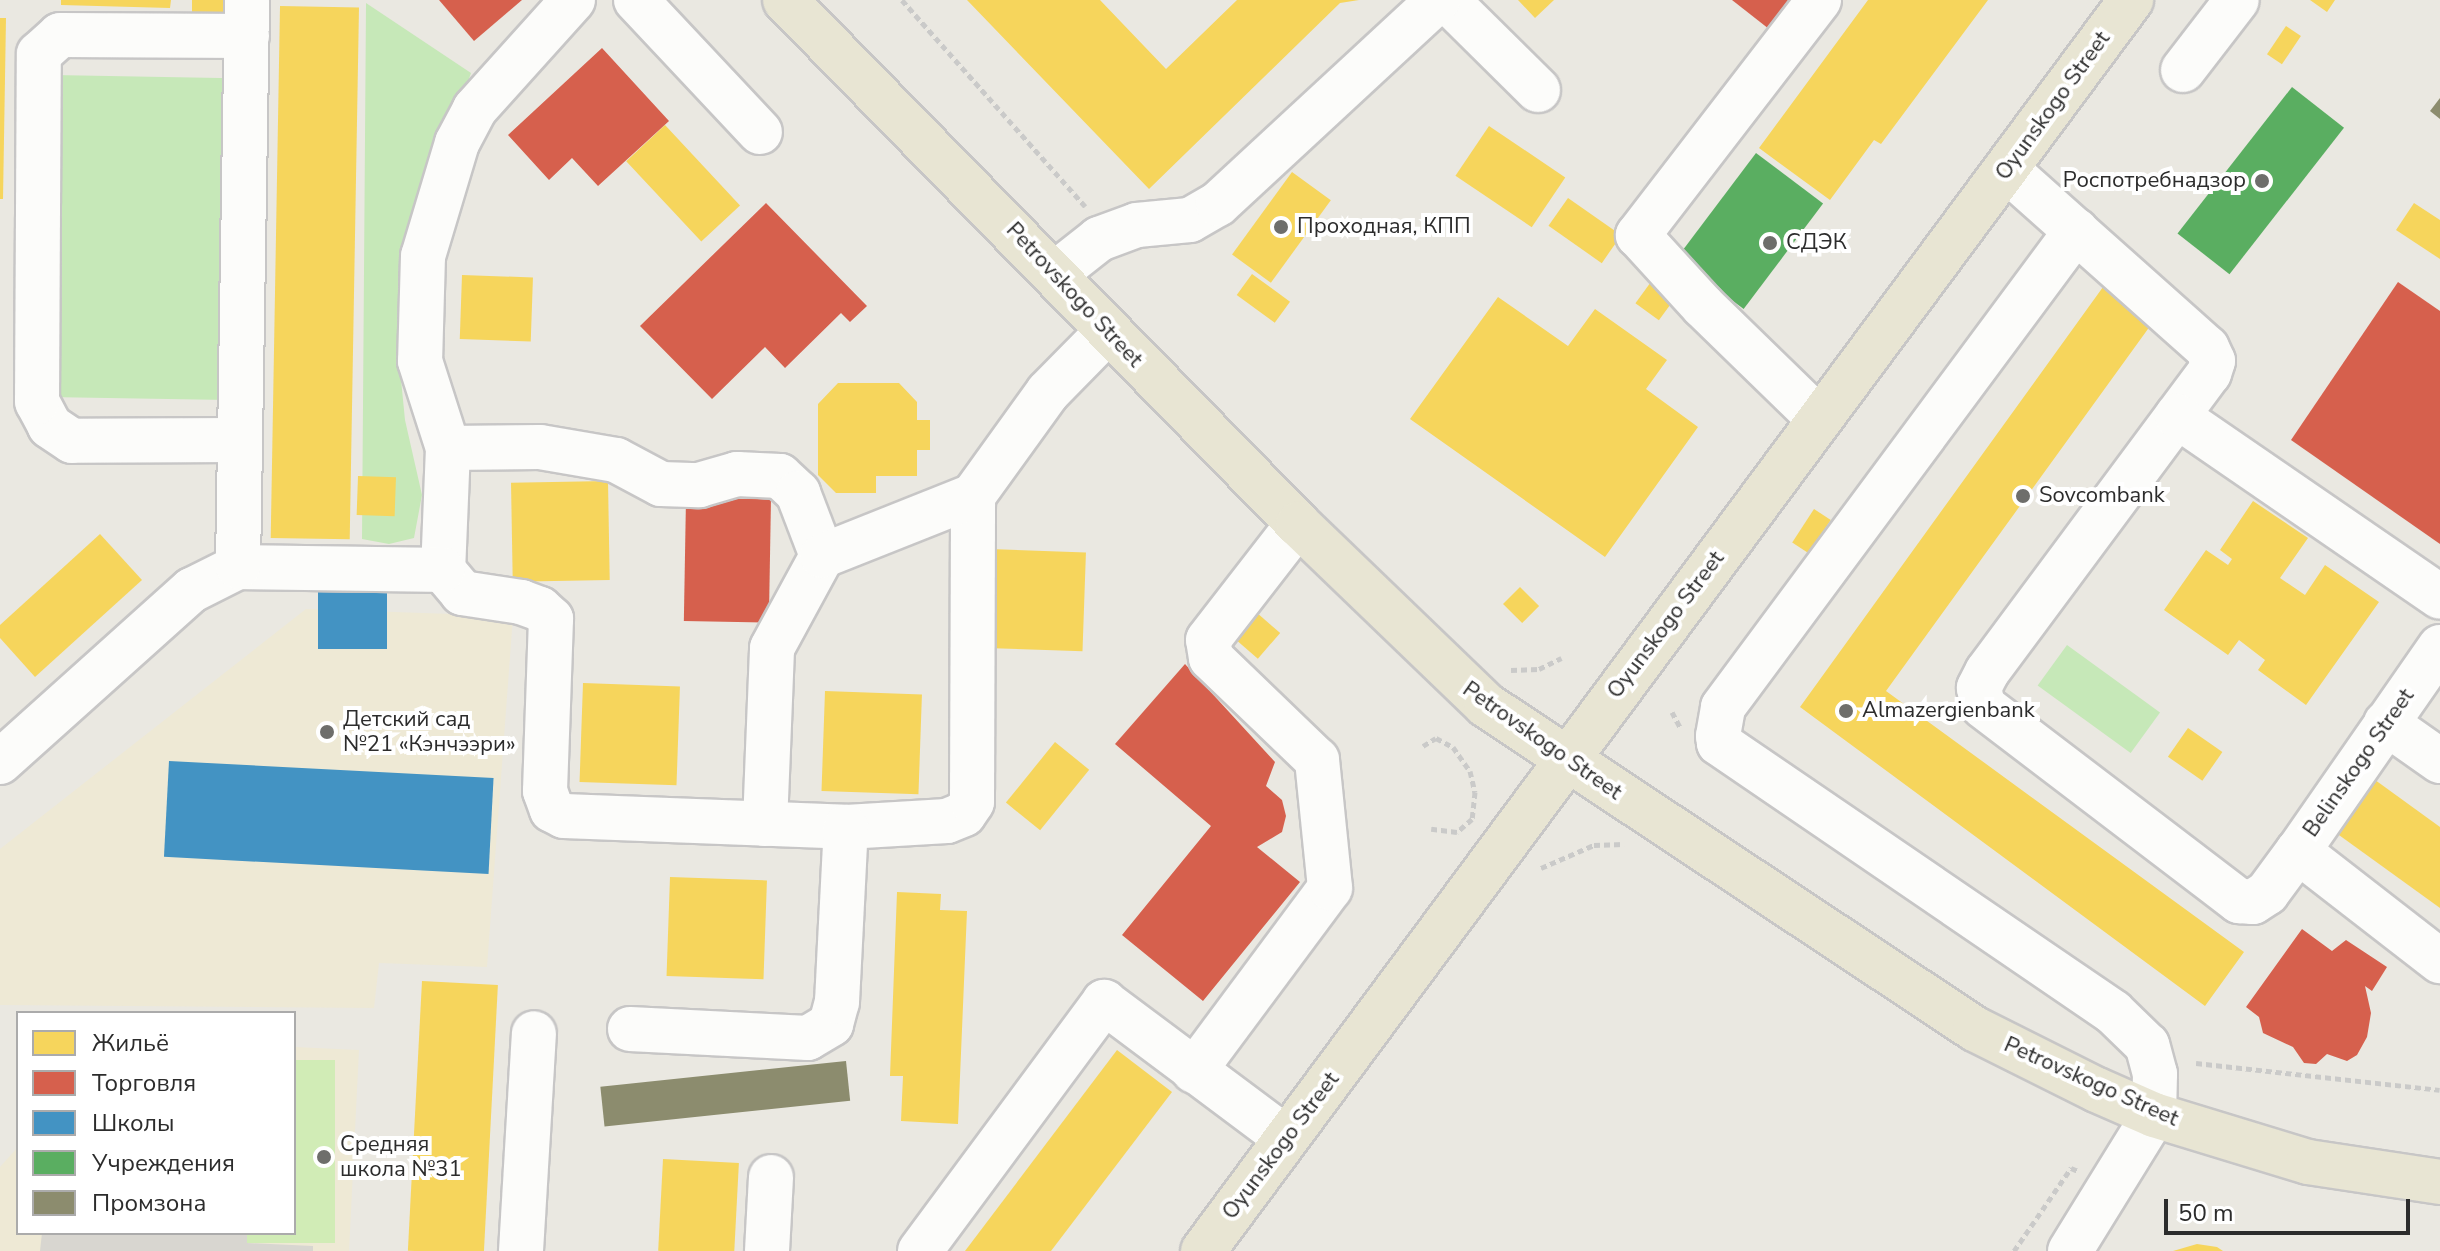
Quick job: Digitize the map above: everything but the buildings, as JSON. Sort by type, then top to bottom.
[{"type":"main road","name":"Petrovskogo Street","points":[[785,0],[1056,273],[1107,332],[1455,679],[1567,760],[1975,1029],[2154,1115],[2308,1162],[2440,1182]]},
{"type":"main road","name":"Oyunskogo Street","points":[[1203,1251],[2131,0]]},
{"type":"street","points":[[573,0],[475,109],[457,143],[423,256],[420,361],[448,448],[443,570],[462,593],[521,602],[540,609],[551,619],[545,791],[552,810],[564,816],[846,827],[947,821],[964,814],[972,802],[973,496]]},
{"type":"street","points":[[636,0],[760,132]]},
{"type":"street","points":[[1056,273],[1110,235],[1137,225],[1190,220],[1218,204],[1438,0]]},
{"type":"street","points":[[1447,0],[1538,90]]},
{"type":"street","points":[[1819,0],[1638,235],[1819,419]]},
{"type":"street","points":[[2183,70],[2237,0]]},
{"type":"street","points":[[238,440],[72,441],[50,426],[37,402],[39,54],[60,35],[247,18],[238,567]]},
{"type":"street","points":[[2006,169],[2207,348],[2213,361],[2209,373],[1987,672],[1979,688],[1983,706],[2239,901],[2253,902],[2267,893],[2298,851]]},
{"type":"street","points":[[2070,1251],[2154,1115],[2155,1074],[2147,1045],[2113,1012],[1719,743],[1718,736],[1723,707],[2076,231]]},
{"type":"street","points":[[765,824],[772,648],[822,556],[973,496],[1048,392],[1107,332]]},
{"type":"street","points":[[2177,416],[2440,597]]},
{"type":"street","points":[[448,448],[540,447],[616,460],[661,484],[699,485],[737,474],[780,476],[798,493],[822,556]]},
{"type":"street","points":[[1194,1071],[1330,888],[1317,760],[1211,658],[1208,640],[1298,524]]},
{"type":"street","points":[[0,762],[192,590],[238,567],[443,570]]},
{"type":"street","name":"Belinskogo Street","points":[[2440,647],[2298,851],[2440,961]]},
{"type":"street","points":[[2386,723],[2440,761]]},
{"type":"street","points":[[630,1029],[808,1038],[831,1024],[837,1002],[846,827]]},
{"type":"street","points":[[920,1251],[1104,1002],[1286,1138]]},
{"type":"street","points":[[521,1251],[534,1033]]},
{"type":"street","points":[[767,1251],[771,1177]]},
{"type":"path","points":[[902,0],[1110,235]]},
{"type":"path","points":[[1511,670],[1539,669],[1562,658]]},
{"type":"path","points":[[1423,746],[1436,738],[1453,747],[1470,771],[1475,792],[1472,819],[1457,832],[1431,829]]},
{"type":"path","points":[[1541,868],[1594,845],[1624,844],[1637,850]]},
{"type":"path","points":[[2196,1063],[2440,1090]]},
{"type":"shaded area","name":"Детский сад №21 «Кэнчээри»","points":[[306,609],[513,616],[487,967],[379,963],[374,1008],[0,1005],[0,849]]},
{"type":"shaded area","name":"Средняя школа №31","points":[[296,1047],[359,1050],[349,1251],[0,1251],[0,1167],[16,1149],[16,1235],[296,1235]]},
{"type":"shaded area","points":[[42,1235],[247,1235],[247,1243],[313,1246],[313,1251],[40,1251]]},
{"type":"green space","points":[[366,3],[471,73],[462,99],[444,118],[436,179],[406,261],[398,349],[405,420],[422,495],[414,538],[389,544],[362,539]]},
{"type":"green space","points":[[53,75],[234,78],[228,400],[47,397]]},
{"type":"green space","points":[[2067,645],[2160,713],[2131,753],[2038,685]]},
{"type":"green space","points":[[296,1060],[335,1060],[335,1243],[246,1243],[246,1235],[296,1235]]},
{"type":"place","name":"Роспотребнадзор","points":[[2262,181]]},
{"type":"place","name":"Проходная, КПП","points":[[1281,227]]},
{"type":"place","name":"СДЭК","points":[[1770,243]]},
{"type":"place","name":"Sovcombank","points":[[2023,496]]},
{"type":"place","name":"Almazergienbank","points":[[1846,711]]},
{"type":"place","name":"Детский сад №21 «Кэнчээри»","points":[[327,732]]},
{"type":"place","name":"Средняя школа №31","points":[[324,1157]]}]
